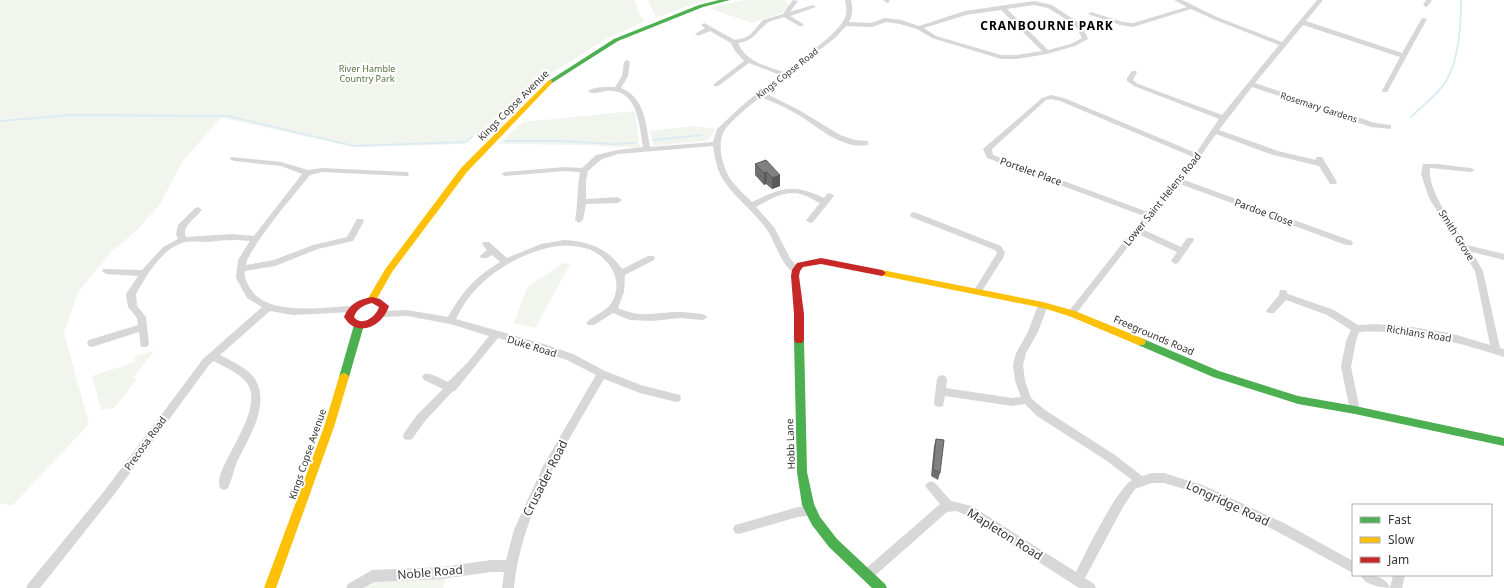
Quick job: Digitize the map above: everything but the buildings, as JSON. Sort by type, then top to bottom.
[{"type":"street","name":"Kings Copse Avenue","points":[[372,300],[389,270],[464,170],[552,80],[616,40],[701,6],[728,0]]},
{"type":"street","points":[[848,0],[850,6],[846,24],[872,25],[885,20],[901,22],[919,28],[934,37],[1001,57],[1017,57],[1047,52],[1085,40],[1080,26],[1074,21],[1061,15],[1054,8],[1044,4],[1034,3],[965,13],[919,28]]},
{"type":"street","points":[[1177,0],[1214,18],[1284,45]]},
{"type":"street","name":"Lower Saint Helens Road","points":[[1072,313],[1149,215],[1179,181],[1198,156],[1223,118],[1320,0]]},
{"type":"street","points":[[785,14],[794,1]]},
{"type":"street","points":[[734,42],[746,40],[752,36],[765,21],[813,7]]},
{"type":"street","points":[[1002,7],[1047,52]]},
{"type":"street","points":[[1091,14],[1122,24],[1133,25],[1192,7]]},
{"type":"street","points":[[785,14],[801,25]]},
{"type":"street","points":[[1385,91],[1424,19]]},
{"type":"street","points":[[1302,22],[1404,56]]},
{"type":"street","name":"Kings Copse Road","points":[[716,144],[720,131],[747,104],[834,36],[846,24]]},
{"type":"street","points":[[698,34],[707,27],[734,42],[736,50],[748,61],[786,74]]},
{"type":"street","points":[[716,85],[748,61]]},
{"type":"street","points":[[618,88],[626,76],[625,65]]},
{"type":"street","points":[[1134,72],[1130,78],[1130,81],[1136,85],[1223,118]]},
{"type":"street","points":[[713,76],[722,80]]},
{"type":"street","name":"Rosemary Gardens","points":[[1250,84],[1374,125],[1388,127]]},
{"type":"street","points":[[594,91],[618,88],[624,91],[636,103],[641,115],[647,149]]},
{"type":"street","points":[[761,94],[798,111],[839,138],[855,144],[865,143]]},
{"type":"street","name":"Portelet Place","points":[[1149,215],[990,156],[987,151],[989,147],[1044,99],[1051,97],[1062,99],[1198,156]]},
{"type":"street","points":[[1214,131],[1276,153],[1320,162],[1333,182]]},
{"type":"street","points":[[579,220],[584,170],[600,157],[618,152],[700,144],[716,144],[721,166],[727,180],[771,229],[787,260],[796,270]]},
{"type":"street","points":[[854,152],[855,144]]},
{"type":"street","points":[[234,159],[297,167],[307,173]]},
{"type":"street","name":"Smith Grove","points":[[1471,170],[1426,166],[1425,174],[1433,198],[1466,248],[1479,271],[1500,352]]},
{"type":"street","points":[[506,174],[565,169],[584,170]]},
{"type":"street","points":[[352,309],[293,312],[268,307],[250,296],[240,278],[242,260],[307,173],[322,170],[405,174]]},
{"type":"street","name":"Pardoe Close","points":[[1179,181],[1349,243]]},
{"type":"street","points":[[751,206],[781,193],[790,191],[799,191],[827,199],[810,220]]},
{"type":"street","points":[[582,202],[618,200]]},
{"type":"street","points":[[184,240],[180,234],[181,227],[198,210]]},
{"type":"street","points":[[919,215],[998,248],[1001,254],[982,281],[977,292]]},
{"type":"street","points":[[241,269],[275,263],[316,247],[350,239],[360,222]]},
{"type":"street","points":[[1137,230],[1182,251]]},
{"type":"street","points":[[144,344],[141,317],[133,307],[130,294],[157,256],[170,246],[184,240],[226,236],[244,237],[256,240]]},
{"type":"street","points":[[1175,261],[1190,240]]},
{"type":"street","points":[[486,244],[506,262]]},
{"type":"street","points":[[450,321],[469,290],[506,262],[532,250],[555,244],[571,244],[595,248],[613,263],[620,274],[620,290],[615,306],[591,323]]},
{"type":"street","points":[[1466,248],[1504,256]]},
{"type":"street","points":[[484,256],[493,250]]},
{"type":"street","points":[[620,274],[651,258]]},
{"type":"street","name":"Freegrounds Road","points":[[796,270],[800,265],[805,263],[821,262],[1043,305],[1072,313],[1216,374],[1298,400],[1355,410],[1504,442]]},
{"type":"street","name":"Hobb Lane","points":[[796,270],[795,276],[799,314],[800,430],[803,478],[808,505],[816,521],[833,543],[881,588]]},
{"type":"street","points":[[106,271],[144,273]]},
{"type":"street","points":[[1271,311],[1283,293],[1343,318],[1356,330],[1351,341],[1346,366],[1355,410]]},
{"type":"street","points":[[372,300],[381,303],[384,306],[382,314],[374,322],[359,325],[351,321],[349,317],[352,309],[360,303],[372,300]]},
{"type":"street","points":[[1043,305],[1021,354],[1018,365],[1020,381],[1027,400],[1041,413],[1111,458],[1141,481],[1131,486],[1119,503],[1078,580]]},
{"type":"street","name":"Precosa Road","points":[[32,588],[109,492],[206,362],[268,307]]},
{"type":"street","points":[[612,309],[630,317],[652,318],[680,315],[702,316]]},
{"type":"street","name":"Duke Road","points":[[382,314],[407,313],[450,321],[541,347],[570,357],[602,374],[640,389],[676,398]]},
{"type":"street","name":"Kings Copse Avenue","points":[[270,588],[329,427],[359,325]]},
{"type":"street","points":[[92,343],[143,327]]},
{"type":"street","name":"Richlans Road","points":[[1356,330],[1377,327],[1439,335],[1500,352]]},
{"type":"street","points":[[408,436],[422,418],[451,388],[495,335]]},
{"type":"street","points":[[213,356],[251,380],[256,390],[256,403],[251,422],[244,440],[225,476],[224,485]]},
{"type":"street","name":"Crusader Road","points":[[508,588],[510,566],[520,530],[547,469],[602,374]]},
{"type":"street","points":[[427,377],[451,388]]},
{"type":"street","points":[[939,403],[942,379]]},
{"type":"street","points":[[940,391],[1012,402],[1027,400]]},
{"type":"street","name":"Longridge Road","points":[[1141,481],[1152,478],[1164,478],[1201,488],[1282,528],[1352,566]]},
{"type":"street","points":[[867,575],[948,505],[932,486]]},
{"type":"street","name":"Mapleton Road","points":[[948,505],[955,505],[968,510],[1090,588]]},
{"type":"street","points":[[739,529],[798,512],[811,512]]},
{"type":"street","name":"Noble Road","points":[[352,588],[372,576],[442,573],[491,566],[510,566]]},
{"type":"street","points":[[1367,576],[1384,588]]},
{"type":"street","points":[[1396,588],[1399,576]]},
{"type":"green space","name":"River Hamble Country Park","points":[[0,0],[634,0],[640,15],[645,21],[606,39],[547,76],[496,129],[482,130],[463,144],[354,147],[224,118],[219,120],[182,162],[160,204],[135,232],[113,250],[78,292],[64,333],[89,424],[12,506],[0,503]]},
{"type":"green space","points":[[648,0],[709,0],[696,3],[656,18]]},
{"type":"green space","points":[[745,0],[785,0],[793,9],[752,23],[708,8]]},
{"type":"green space","points":[[635,111],[640,148],[583,145],[498,144],[523,122]]},
{"type":"green space","points":[[693,126],[716,129],[707,141],[654,146],[650,131]]},
{"type":"green space","points":[[563,263],[570,264],[535,328],[514,323],[527,288]]},
{"type":"green space","points":[[154,351],[133,378],[137,379],[114,408],[101,410],[92,376],[135,362],[135,356]]},
{"type":"green space","points":[[446,578],[443,588],[360,588],[372,581]]},
{"type":"waterway","points":[[1411,117],[1431,99],[1448,78],[1458,45],[1461,0]]},
{"type":"waterway","points":[[0,121],[71,115],[228,116],[354,146],[466,142],[472,137]]},
{"type":"waterway","points":[[653,140],[701,135]]},
{"type":"waterway","points":[[505,141],[561,141],[615,144],[635,143]]},
{"type":"traffic: fast","points":[[550,82],[616,40],[701,6],[727,0]]},
{"type":"traffic: fast","points":[[344,377],[359,325]]},
{"type":"traffic: fast","points":[[799,340],[802,472],[808,505],[816,521],[833,543],[881,588]]},
{"type":"traffic: fast","points":[[1141,342],[1216,374],[1298,400],[1355,410],[1504,442]]},
{"type":"traffic: slow","points":[[372,300],[389,270],[464,170],[550,82]]},
{"type":"traffic: slow","points":[[882,273],[1043,305],[1072,313],[1141,342]]},
{"type":"traffic: slow","points":[[270,588],[329,427],[344,377]]},
{"type":"traffic: jam","points":[[799,340],[799,314],[795,276],[796,270],[800,265],[821,261],[882,273]]},
{"type":"traffic: jam","points":[[372,300],[377,301],[384,306],[379,317],[369,324],[363,325],[353,322],[349,317],[352,310],[361,303],[372,300]]},
{"type":"district","name":"CRANBOURNE PARK","points":[[1047,25]]}]
